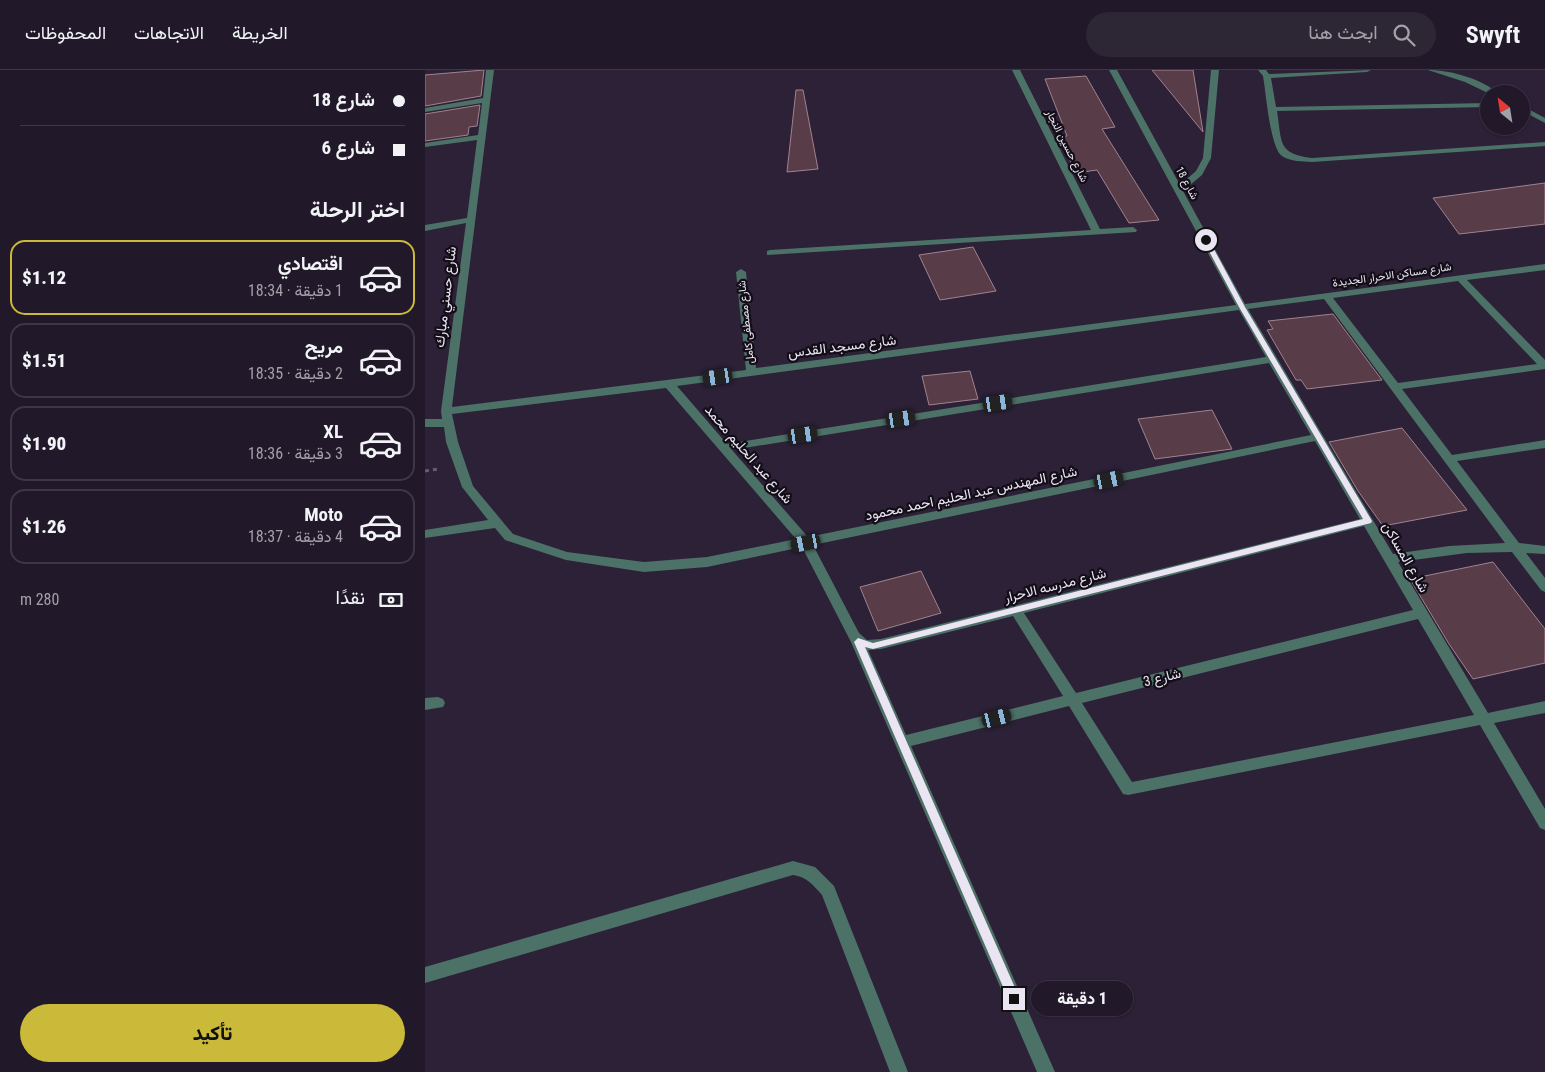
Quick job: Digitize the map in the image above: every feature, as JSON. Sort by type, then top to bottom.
[{"type":"street","name":"شارع حسني مبارك","points":[[490,70],[469,220],[446,411],[452,442],[468,487],[509,537],[565,556],[644,567],[707,562],[806,543]]},
{"type":"street","name":"شارع حسين النجار","points":[[1016,70],[1097,232]]},
{"type":"street","name":"شارع 18","points":[[1113,70],[1242,307]]},
{"type":"street","points":[[1178,190],[1198,175],[1207,158],[1215,70]]},
{"type":"street","points":[[1367,70],[1265,73],[1274,109],[1281,151],[1287,156],[1300,160],[1545,144]]},
{"type":"street","points":[[1432,70],[1468,80],[1480,86]]},
{"type":"street","points":[[425,110],[485,100]]},
{"type":"street","points":[[1274,109],[1480,105]]},
{"type":"street","points":[[1530,112],[1545,121]]},
{"type":"street","points":[[425,145],[481,137]]},
{"type":"street","points":[[425,228],[469,220]]},
{"type":"street","points":[[770,253],[1133,230]]},
{"type":"street","name":"شارع مساكن الاحرار الجديدة","points":[[1242,307],[1545,267]]},
{"type":"street","name":"شارع مصطفى كامل","points":[[741,272],[751,372]]},
{"type":"street","points":[[1460,278],[1545,366]]},
{"type":"street","points":[[1327,296],[1545,588]]},
{"type":"street","name":"شارع المساكن","points":[[1242,307],[1545,823]]},
{"type":"street","name":"شارع مسجد القدس","points":[[446,411],[669,384],[1242,307]]},
{"type":"street","points":[[724,448],[1273,359]]},
{"type":"street","points":[[1395,387],[1545,366]]},
{"type":"street","name":"شارع عبد الحليم محمد","points":[[669,384],[806,543]]},
{"type":"street","points":[[425,423],[448,423]]},
{"type":"street","name":"شارع المهندس عبد الحليم احمد محمود","points":[[806,543],[1318,436]]},
{"type":"street","points":[[1448,459],[1545,444]]},
{"type":"street","name":"شارع مدرسه الاحرار","points":[[858,642],[873,646],[1368,521]]},
{"type":"street","points":[[425,534],[497,523]]},
{"type":"street","points":[[806,543],[858,642],[1046,1072]]},
{"type":"street","points":[[1390,559],[1457,548],[1513,546],[1545,550]]},
{"type":"street","points":[[1016,610],[1128,789],[1545,707]]},
{"type":"street","name":"شارع 3","points":[[902,742],[1421,613]]},
{"type":"street","points":[[425,975],[793,868],[806,870],[818,878],[828,891],[899,1072]]},
{"type":"building","points":[[484,70],[481,96],[425,106],[425,75]]},
{"type":"building","points":[[1152,70],[1193,70],[1203,132]]},
{"type":"building","points":[[1086,76],[1115,127],[1102,129],[1159,220],[1129,223],[1097,170],[1076,173],[1059,137],[1067,136],[1045,79]]},
{"type":"building","points":[[796,90],[803,90],[818,169],[787,172]]},
{"type":"building","points":[[480,105],[477,126],[469,127],[468,135],[425,141],[425,114]]},
{"type":"building","points":[[1545,183],[1545,224],[1459,234],[1433,198]]},
{"type":"building","points":[[973,247],[996,291],[940,300],[919,255]]},
{"type":"building","points":[[1333,314],[1382,380],[1307,389],[1301,380],[1296,380],[1267,330],[1273,329],[1268,321]]},
{"type":"building","points":[[970,371],[978,399],[929,405],[922,376]]},
{"type":"building","points":[[1212,410],[1232,449],[1155,459],[1138,419]]},
{"type":"building","points":[[1402,428],[1467,510],[1383,526],[1358,491],[1329,442]]},
{"type":"building","points":[[1493,562],[1545,629],[1545,663],[1473,679],[1449,644],[1410,579]]},
{"type":"building","points":[[921,571],[941,613],[878,631],[860,587]]},
{"type":"route","points":[[1014,999],[858,642],[873,646],[1368,521],[1242,307],[1206,240]]}]
